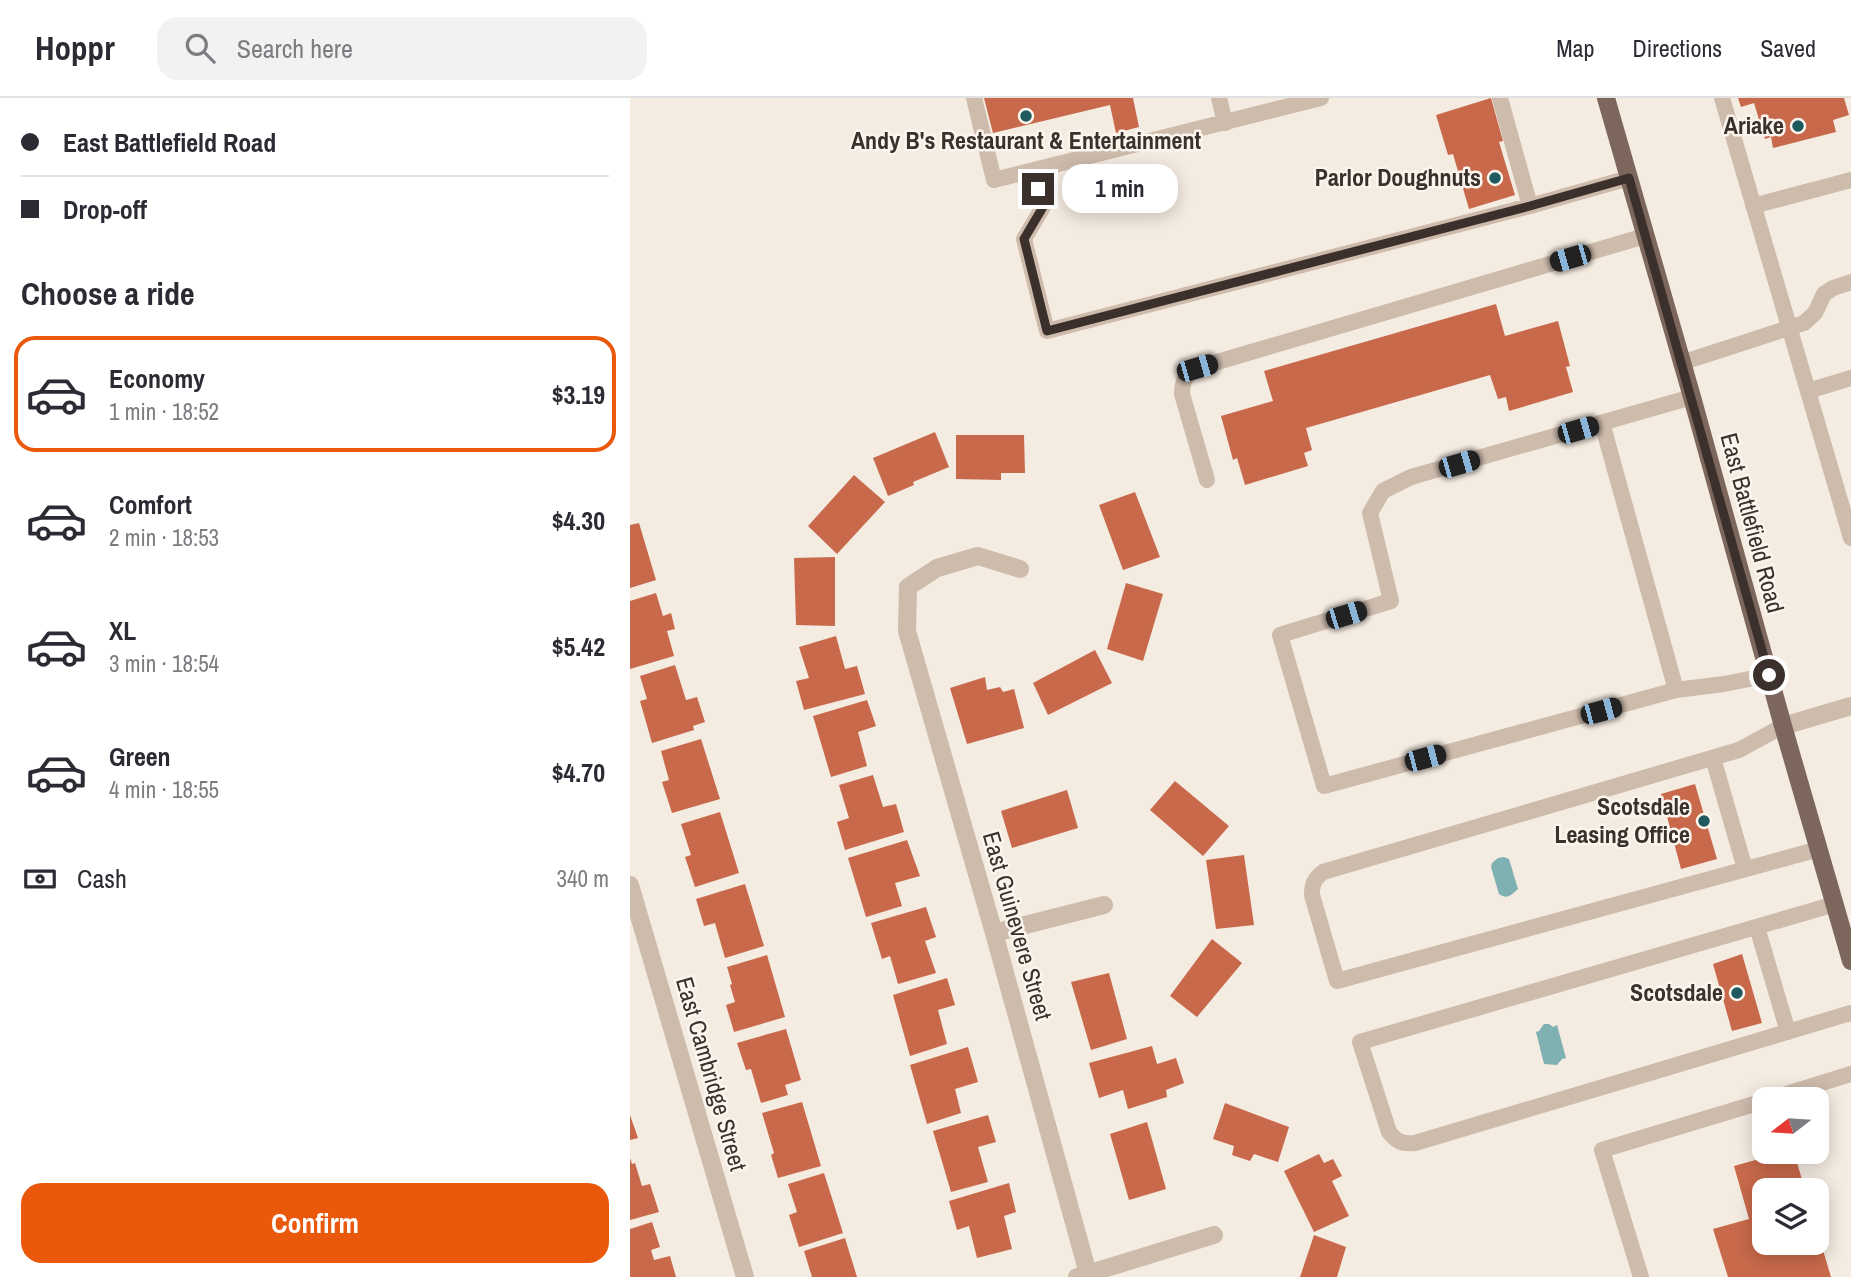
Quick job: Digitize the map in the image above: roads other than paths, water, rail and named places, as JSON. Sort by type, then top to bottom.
[{"type":"main road","name":"East Battlefield Road","points":[[1606,98],[1851,961]]},
{"type":"street","name":"East Guinevere Street","points":[[1020,569],[978,556],[937,568],[908,587],[907,631],[994,933],[1085,1276]]},
{"type":"street","points":[[1783,726],[1851,706]]},
{"type":"street","name":"East Cambridge Street","points":[[630,886],[745,1277]]},
{"type":"street","points":[[994,933],[1104,905]]},
{"type":"street","points":[[1085,1276],[1214,1235]]},
{"type":"lane","points":[[974,98],[994,180],[1321,98]]},
{"type":"lane","points":[[1219,98],[1225,123]]},
{"type":"lane","points":[[1500,98],[1530,206]]},
{"type":"lane","points":[[1722,98],[1851,537]]},
{"type":"lane","points":[[1032,171],[1043,207],[1024,239],[1047,331],[1629,178]]},
{"type":"lane","points":[[1753,206],[1851,180]]},
{"type":"lane","points":[[1207,480],[1182,394],[1182,383],[1188,374],[1197,368],[1645,236]]},
{"type":"lane","points":[[1681,363],[1804,323],[1815,313],[1824,293],[1851,282]]},
{"type":"lane","points":[[1808,391],[1851,378]]},
{"type":"lane","points":[[1692,397],[1411,477],[1383,491],[1370,513],[1391,601],[1280,635],[1324,786],[1676,690],[1769,675]]},
{"type":"lane","points":[[1602,423],[1676,690]]},
{"type":"lane","points":[[1783,726],[1739,750],[1323,872],[1315,878],[1312,895],[1337,981],[1819,849]]},
{"type":"lane","points":[[1713,758],[1745,869]]},
{"type":"lane","points":[[1835,904],[1360,1042],[1389,1132],[1396,1141],[1405,1144],[1851,1013]]},
{"type":"lane","points":[[1757,927],[1788,1032]]},
{"type":"lane","points":[[1809,1087],[1851,1074]]},
{"type":"lane","points":[[1641,1277],[1602,1150],[1752,1105]]},
{"type":"water","points":[[1498,858],[1509,859],[1518,889],[1507,897],[1499,894],[1491,867]]},
{"type":"water","points":[[1544,1024],[1553,1027],[1557,1025],[1566,1058],[1557,1065],[1544,1064],[1536,1032]]},
{"type":"place","name":"Andy B's Restaurant & Entertainment","points":[[1026,116]]},
{"type":"place","name":"Ariake","points":[[1798,126]]},
{"type":"place","name":"Parlor Doughnuts","points":[[1495,178]]},
{"type":"place","name":"Scotsdale Leasing Office","points":[[1704,821]]},
{"type":"place","name":"Scotsdale","points":[[1737,993]]}]
